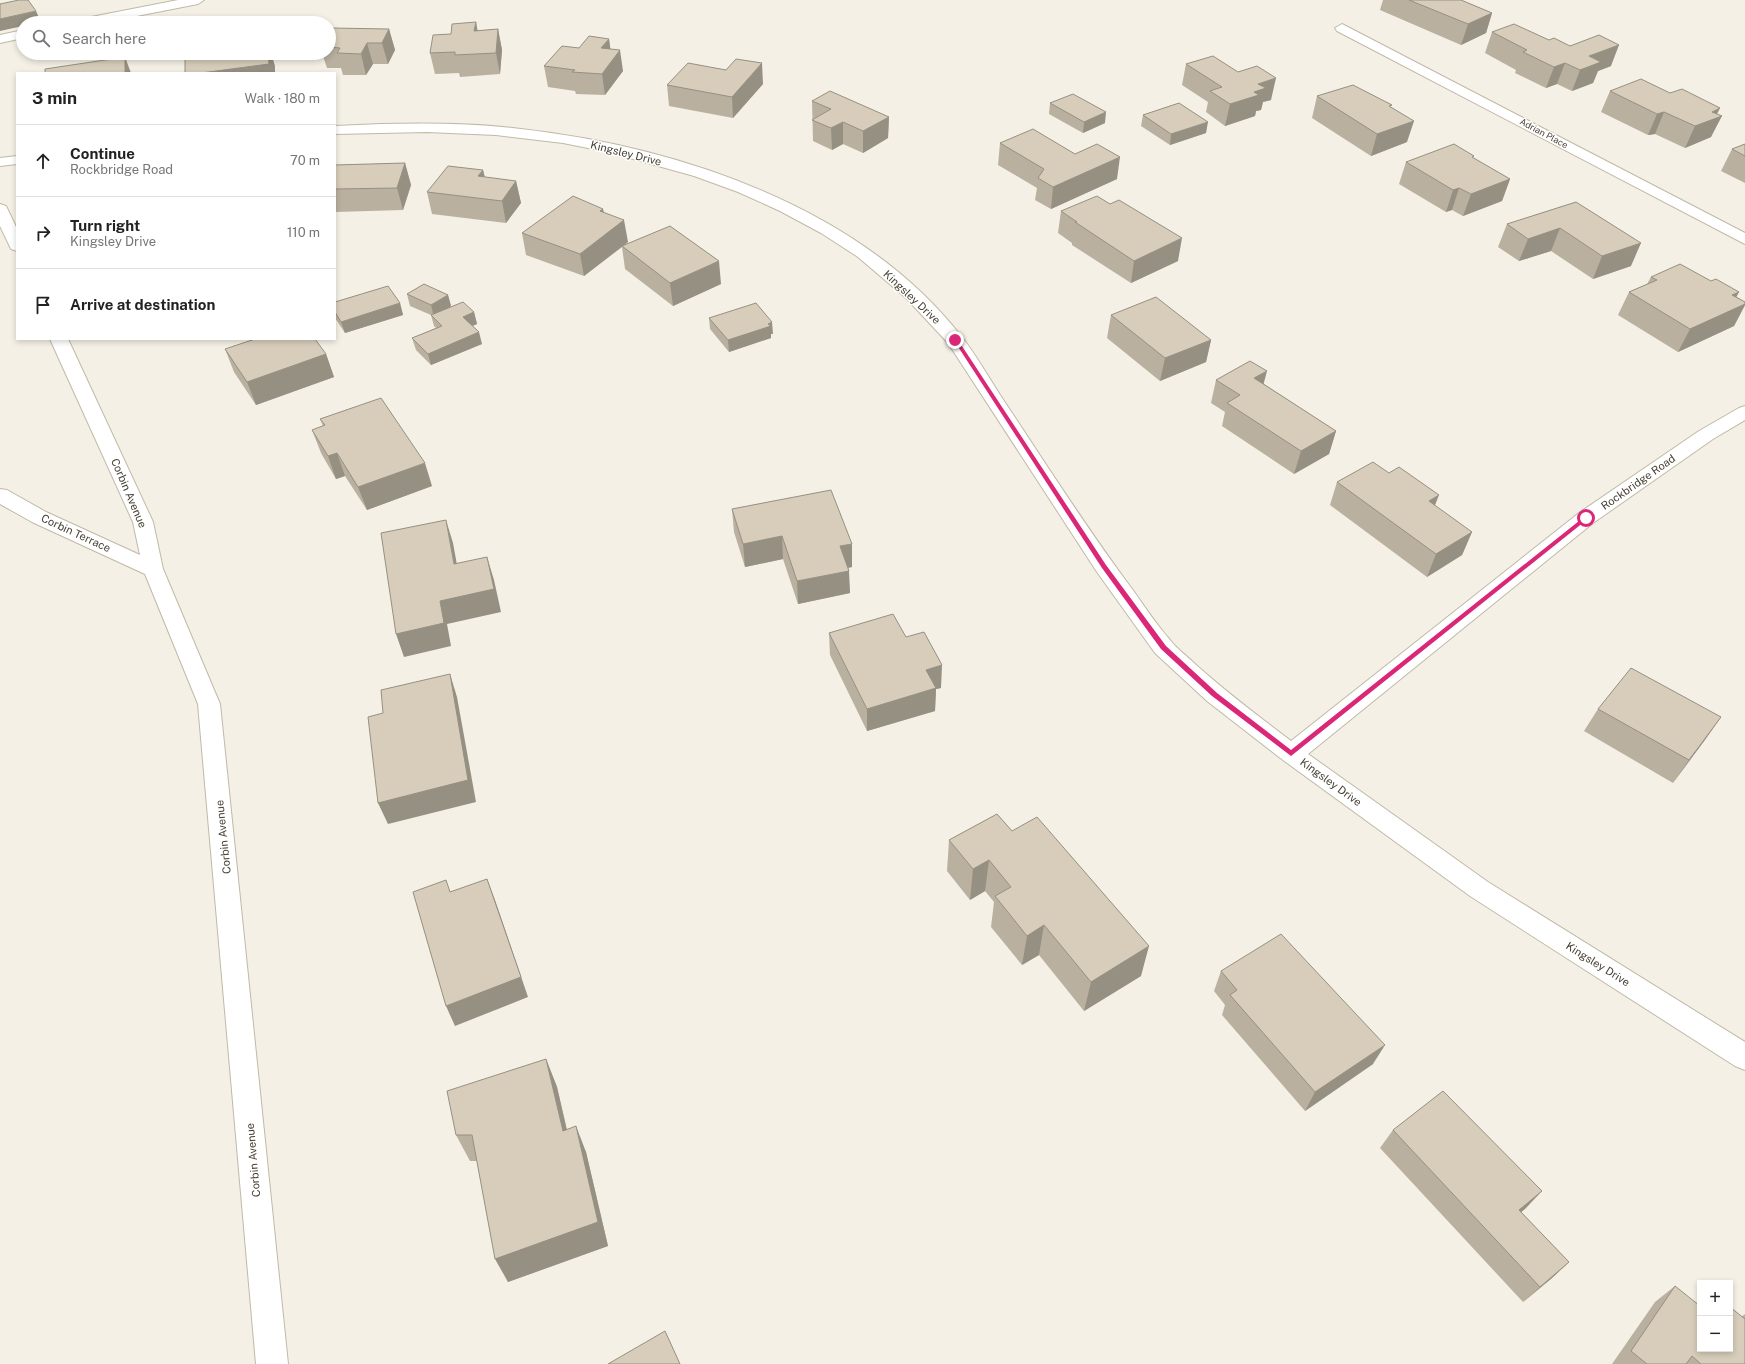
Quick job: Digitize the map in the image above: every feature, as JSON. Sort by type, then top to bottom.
[{"type":"street","points":[[117,16],[198,0]]},
{"type":"street","name":"Adrian Place","points":[[1342,28],[1745,239]]},
{"type":"street","points":[[0,39],[16,36]]},
{"type":"street","name":"Kingsley Drive","points":[[336,130],[440,129],[519,133],[638,154],[731,184],[810,221],[863,253],[905,287],[929,310],[955,340],[1104,567],[1164,647],[1215,695],[1291,754],[1480,889],[1745,1057]]},
{"type":"street","points":[[0,162],[16,160]]},
{"type":"street","points":[[0,209],[16,244]]},
{"type":"street","name":"Corbin Avenue","points":[[60,340],[143,522],[153,569],[209,704],[272,1364]]},
{"type":"street","name":"Rockbridge Road","points":[[1291,754],[1586,518],[1706,435],[1745,412]]},
{"type":"street","name":"Corbin Terrace","points":[[0,495],[39,517],[153,569]]},
{"type":"building","points":[[19,0],[28,0],[36,11],[0,19],[0,4]]},
{"type":"building","points":[[1409,0],[1461,0],[1492,13],[1468,24]]},
{"type":"building","points":[[476,22],[474,31],[498,29],[496,53],[455,55],[455,52],[430,53],[433,35],[451,34],[452,24]]},
{"type":"building","points":[[1514,24],[1549,40],[1554,38],[1570,46],[1599,35],[1619,45],[1589,56],[1601,62],[1580,70],[1565,63],[1554,67],[1523,52],[1527,50],[1492,32]]},
{"type":"building","points":[[336,28],[389,29],[382,43],[367,43],[361,54],[337,53],[340,48],[336,48]]},
{"type":"building","points":[[589,36],[609,39],[601,48],[620,50],[602,74],[572,72],[575,70],[544,66],[562,46],[579,48]]},
{"type":"building","points":[[1213,56],[1238,72],[1257,66],[1276,78],[1258,84],[1266,88],[1254,92],[1259,95],[1230,104],[1210,91],[1222,87],[1186,64]]},
{"type":"building","points":[[736,59],[762,63],[732,97],[667,85],[688,63],[726,70]]},
{"type":"building","points":[[105,60],[125,60],[125,72],[45,72],[45,69]]},
{"type":"building","points":[[185,60],[269,60],[269,64],[209,72],[185,72]]},
{"type":"building","points":[[1641,79],[1670,93],[1682,89],[1720,108],[1712,112],[1722,116],[1695,126],[1664,112],[1657,114],[1610,91]]},
{"type":"building","points":[[1353,85],[1392,105],[1389,106],[1414,121],[1377,134],[1317,96]]},
{"type":"building","points":[[830,91],[889,117],[863,131],[843,122],[831,128],[812,120],[831,109],[812,101]]},
{"type":"building","points":[[1073,94],[1106,112],[1084,122],[1050,103]]},
{"type":"building","points":[[1179,103],[1208,122],[1171,134],[1143,115]]},
{"type":"building","points":[[1033,129],[1075,154],[1097,144],[1120,157],[1053,187],[1038,178],[1044,169],[1000,143]]},
{"type":"building","points":[[1454,144],[1474,156],[1472,157],[1510,179],[1471,194],[1459,188],[1453,190],[1406,162]]},
{"type":"building","points":[[1745,144],[1745,156],[1732,149]]},
{"type":"building","points":[[405,163],[397,188],[336,189],[336,165]]},
{"type":"building","points":[[448,166],[483,170],[478,176],[516,181],[502,201],[427,192]]},
{"type":"building","points":[[573,196],[603,209],[600,211],[624,220],[580,254],[522,233]]},
{"type":"building","points":[[1097,196],[1110,204],[1119,200],[1182,238],[1134,261],[1061,211]]},
{"type":"building","points":[[1576,202],[1641,243],[1602,256],[1560,228],[1528,239],[1507,224]]},
{"type":"building","points":[[670,226],[719,261],[670,283],[622,246]]},
{"type":"building","points":[[1680,264],[1711,281],[1716,279],[1739,292],[1732,295],[1745,302],[1745,304],[1690,329],[1629,292],[1657,280],[1651,277]]},
{"type":"building","points":[[424,284],[448,295],[431,305],[407,294]]},
{"type":"building","points":[[388,286],[400,303],[341,322],[336,314],[336,302]]},
{"type":"building","points":[[1156,297],[1211,340],[1165,358],[1111,315]]},
{"type":"building","points":[[463,302],[474,312],[463,317],[479,332],[428,354],[412,338],[442,326],[431,315]]},
{"type":"building","points":[[756,303],[772,322],[768,324],[771,326],[728,340],[709,318]]},
{"type":"building","points":[[252,340],[316,340],[326,354],[247,382],[225,349]]},
{"type":"building","points":[[1250,361],[1267,371],[1254,378],[1336,431],[1301,451],[1227,403],[1240,395],[1216,380]]},
{"type":"building","points":[[381,398],[425,463],[358,487],[337,453],[328,456],[312,430],[325,425],[320,419]]},
{"type":"building","points":[[1373,462],[1389,473],[1399,467],[1439,495],[1429,501],[1472,532],[1436,554],[1337,482]]},
{"type":"building","points":[[831,490],[852,544],[840,546],[849,571],[797,581],[782,536],[743,544],[732,509]]},
{"type":"building","points":[[446,520],[454,564],[487,557],[494,589],[440,601],[444,623],[396,634],[381,533]]},
{"type":"building","points":[[893,614],[906,637],[924,632],[942,665],[926,670],[936,688],[867,709],[829,633]]},
{"type":"building","points":[[1631,668],[1721,717],[1689,760],[1598,709]]},
{"type":"building","points":[[450,674],[468,780],[378,803],[368,717],[383,713],[381,690]]},
{"type":"building","points":[[997,814],[1012,831],[1037,817],[1149,946],[1091,982],[1044,925],[1027,936],[995,896],[1011,887],[989,860],[973,869],[949,840]]},
{"type":"building","points":[[487,879],[521,977],[446,1006],[413,892],[446,880],[450,892]]},
{"type":"building","points":[[1281,934],[1385,1045],[1315,1092],[1230,995],[1237,990],[1221,971]]},
{"type":"building","points":[[546,1059],[563,1131],[576,1126],[598,1222],[495,1259],[472,1135],[456,1135],[447,1091]]},
{"type":"building","points":[[1443,1091],[1542,1191],[1519,1210],[1569,1262],[1540,1287],[1393,1130]]},
{"type":"building","points":[[1675,1286],[1697,1304],[1697,1352],[1733,1352],[1733,1309],[1745,1319],[1745,1364],[1701,1364],[1692,1356],[1686,1364],[1647,1364],[1631,1351]]},
{"type":"building","points":[[665,1331],[680,1364],[608,1364]]},
{"type":"route","points":[[955,340],[1104,567],[1164,647],[1215,695],[1291,754],[1586,518]]}]
